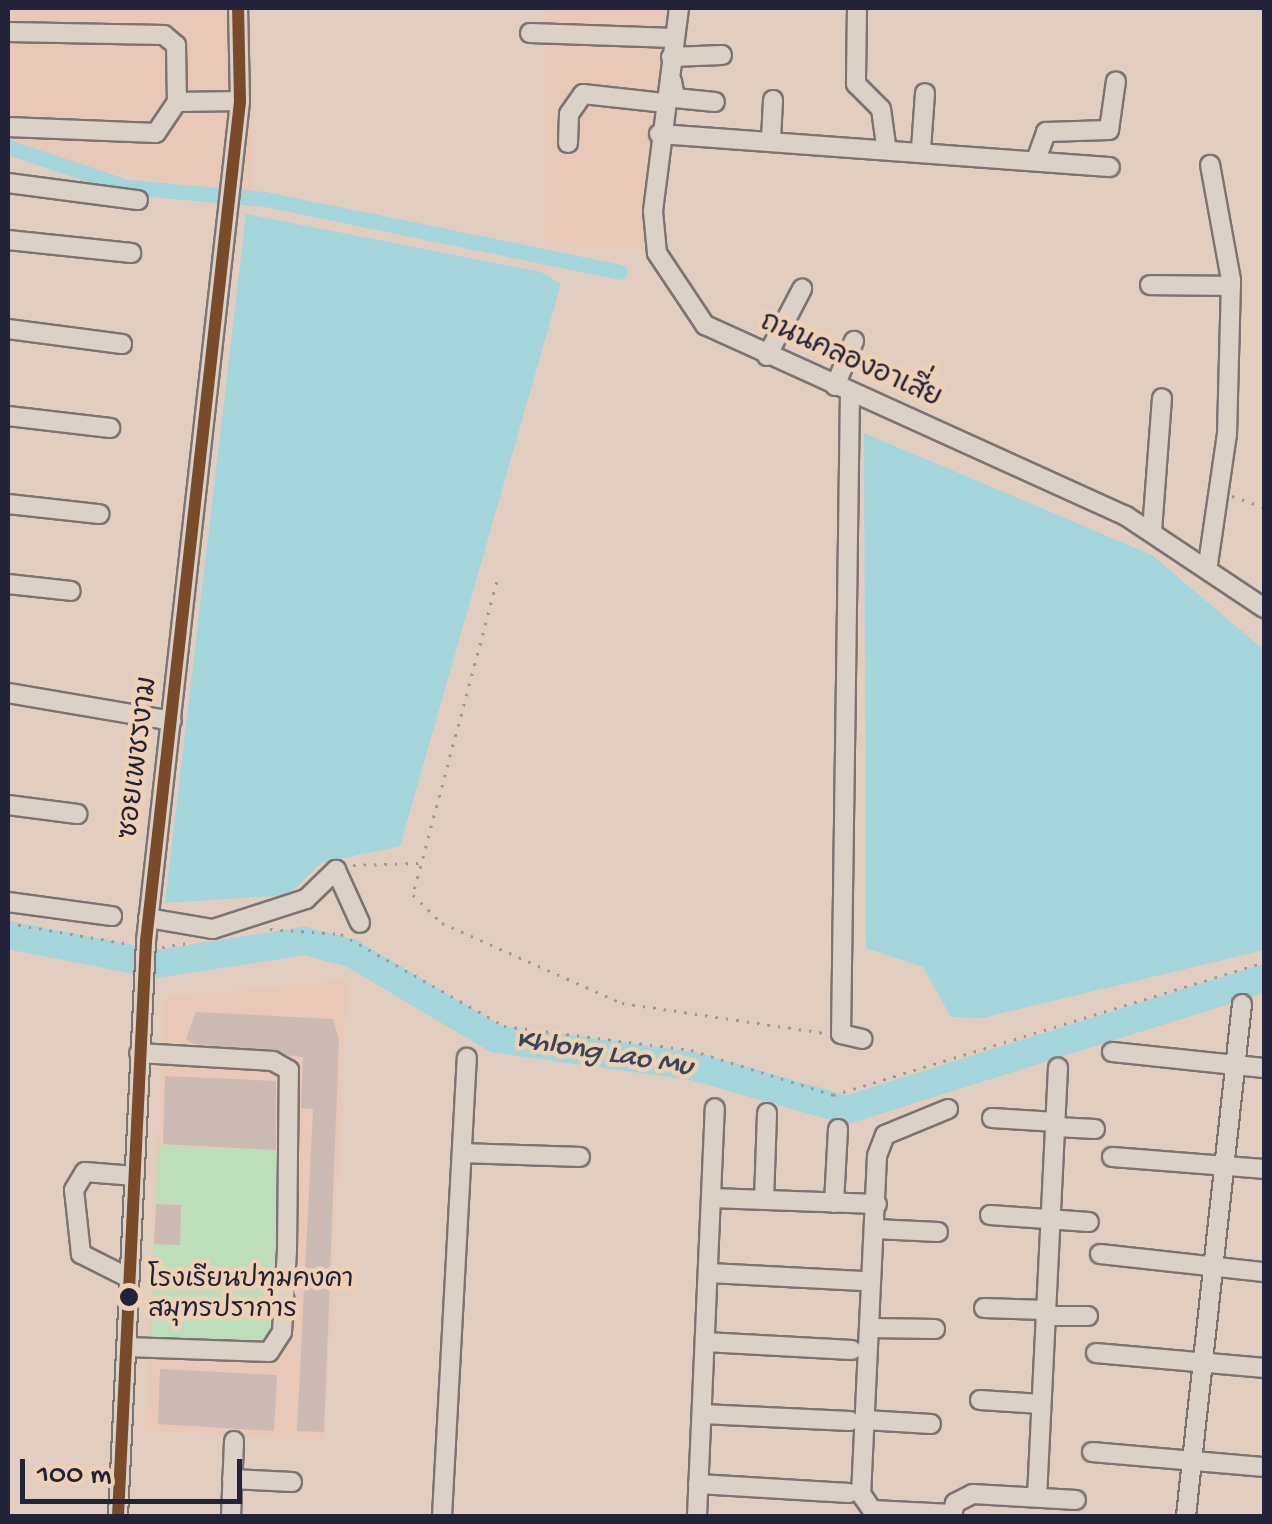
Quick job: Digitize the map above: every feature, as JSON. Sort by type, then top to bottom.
[{"type":"street","name":"ซอยเพชรงาม","points":[[118,1516],[143,944],[172,720],[240,101],[238,8]]},
{"type":"street","points":[[857,8],[856,84],[881,109],[886,145]]},
{"type":"street","name":"ถนนคลองอาเสี่ย","points":[[679,9],[660,134],[657,253],[705,325],[1152,530],[1208,564],[1264,608]]},
{"type":"street","points":[[8,32],[164,35],[176,45],[177,102],[156,133],[8,127]]},
{"type":"street","points":[[530,33],[722,55]]},
{"type":"street","points":[[668,79],[675,98],[715,102]]},
{"type":"street","points":[[1036,160],[1046,132],[1108,130],[1116,81]]},
{"type":"street","points":[[922,149],[925,93]]},
{"type":"street","points":[[568,143],[570,114],[582,94],[664,104]]},
{"type":"street","points":[[770,139],[773,100]]},
{"type":"street","points":[[177,102],[240,101]]},
{"type":"street","points":[[660,134],[886,145],[1110,168]]},
{"type":"street","points":[[1208,564],[1221,493],[1231,286],[1228,230],[1210,166]]},
{"type":"street","points":[[8,184],[138,200]]},
{"type":"street","points":[[8,240],[131,253]]},
{"type":"street","points":[[1150,285],[1231,286]]},
{"type":"street","points":[[768,356],[802,288]]},
{"type":"street","points":[[8,329],[122,344]]},
{"type":"street","points":[[854,341],[842,389],[841,1034],[862,1039]]},
{"type":"street","points":[[1152,530],[1162,398]]},
{"type":"street","points":[[8,416],[110,428]]},
{"type":"street","points":[[8,504],[99,514]]},
{"type":"street","points":[[8,584],[71,591]]},
{"type":"street","points":[[8,693],[172,720]]},
{"type":"street","points":[[8,805],[77,814]]},
{"type":"street","points":[[148,918],[213,929],[287,908],[338,871],[360,923]]},
{"type":"street","points":[[8,902],[112,916]]},
{"type":"street","points":[[1186,1516],[1242,1004]]},
{"type":"street","points":[[1112,1052],[1264,1068]]},
{"type":"street","points":[[126,1347],[269,1352],[282,1332],[287,1250],[289,1070],[139,1053]]},
{"type":"street","points":[[442,1516],[467,1058]]},
{"type":"street","points":[[1037,1498],[1058,1068]]},
{"type":"street","points":[[697,1516],[716,1108]]},
{"type":"street","points":[[948,1109],[885,1135],[874,1229],[870,1328],[858,1420],[864,1506],[952,1515],[973,1494],[1076,1500]]},
{"type":"street","points":[[764,1200],[766,1113]]},
{"type":"street","points":[[992,1118],[1095,1130]]},
{"type":"street","points":[[834,1202],[838,1129]]},
{"type":"street","points":[[462,1153],[580,1156]]},
{"type":"street","points":[[1112,1156],[1264,1170]]},
{"type":"street","points":[[129,1278],[80,1254],[74,1190],[85,1172],[135,1176]]},
{"type":"street","points":[[711,1198],[876,1204]]},
{"type":"street","points":[[990,1215],[1089,1222]]},
{"type":"street","points":[[874,1229],[938,1232]]},
{"type":"street","points":[[1100,1254],[1264,1272]]},
{"type":"street","points":[[709,1273],[863,1281]]},
{"type":"street","points":[[984,1308],[1088,1316]]},
{"type":"street","points":[[870,1328],[935,1329]]},
{"type":"street","points":[[705,1342],[852,1350]]},
{"type":"street","points":[[1096,1352],[1264,1368]]},
{"type":"street","points":[[980,1400],[1041,1404]]},
{"type":"street","points":[[702,1414],[931,1424]]},
{"type":"street","points":[[231,1516],[234,1440]]},
{"type":"street","points":[[1092,1452],[1264,1467]]},
{"type":"street","points":[[232,1479],[292,1482]]},
{"type":"street","points":[[698,1484],[850,1493]]},
{"type":"path","points":[[1221,493],[1264,507]]},
{"type":"path","points":[[498,582],[413,895],[442,923],[622,1003],[841,1034]]},
{"type":"path","points":[[338,871],[420,862]]},
{"type":"path","points":[[8,923],[143,944],[200,940]]},
{"type":"path","points":[[267,930],[341,934],[504,1026],[691,1050],[833,1094],[1264,962]]},
{"type":"shaded area","points":[[8,8],[252,8],[253,195],[90,169],[8,138]]},
{"type":"shaded area","points":[[545,8],[670,8],[643,247],[544,246]]},
{"type":"shaded area","name":"โรงเรียนปทุมคงคา สมุทรปราการ","points":[[348,980],[325,1440],[145,1431],[164,997]]},
{"type":"green space","points":[[159,1145],[280,1151],[270,1346],[151,1341],[154,1244],[180,1244],[181,1205],[156,1204]]},
{"type":"water","points":[[246,214],[541,272],[561,284],[400,846],[321,863],[288,895],[165,903]]},
{"type":"water","points":[[864,433],[1152,555],[1264,650],[1264,950],[982,1018],[951,1017],[923,967],[866,948]]},
{"type":"building","points":[[196,1012],[333,1019],[339,1039],[324,1432],[297,1431],[313,1109],[301,1108],[303,1057],[194,1044],[186,1039]]},
{"type":"building","points":[[165,1076],[276,1081],[276,1150],[163,1144]]},
{"type":"building","points":[[156,1204],[181,1205],[180,1245],[154,1244]]},
{"type":"building","points":[[160,1369],[277,1375],[274,1431],[158,1424]]},
{"type":"waterway","points":[[8,147],[127,187],[265,199],[620,272]]},
{"type":"waterway","name":"Khlong Lao Mu","points":[[8,935],[156,964],[304,941],[351,953],[496,1039],[693,1066],[846,1110],[1264,978]]},
{"type":"transit line","points":[[118,1516],[146,941],[240,101],[238,8]]},
{"type":"place","name":"โรงเรียนปทุมคงคา สมุทรปราการ","points":[[129,1297]]}]
